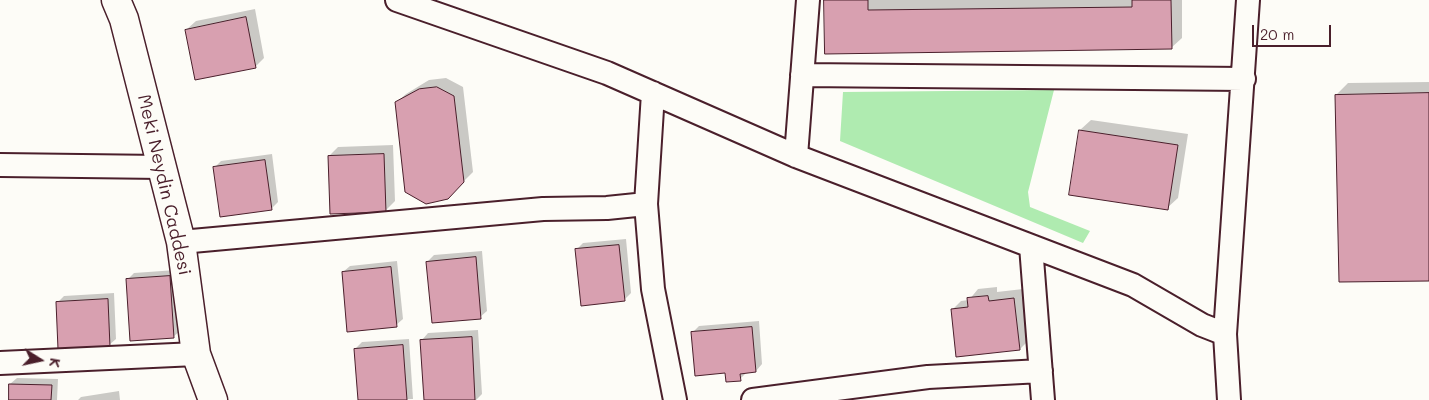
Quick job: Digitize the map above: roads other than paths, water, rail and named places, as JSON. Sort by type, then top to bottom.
[{"type":"street","name":"Meki Neydin Caddesi","points":[[116,0],[124,19],[181,242],[196,354],[213,400]]},
{"type":"street","points":[[397,0],[607,73],[796,156],[1132,285],[1202,325],[1225,334]]},
{"type":"street","points":[[796,156],[808,0]]},
{"type":"street","points":[[1229,400],[1225,334],[1248,0]]},
{"type":"street","points":[[802,75],[1244,79]]},
{"type":"street","points":[[653,93],[646,204],[654,289],[675,400]]},
{"type":"street","points":[[0,165],[162,167]]},
{"type":"street","points":[[181,242],[543,209],[607,208],[646,204]]},
{"type":"street","points":[[1031,246],[1043,400]]},
{"type":"street","points":[[0,363],[196,354]]},
{"type":"street","points":[[752,400],[928,377],[1041,371]]}]
